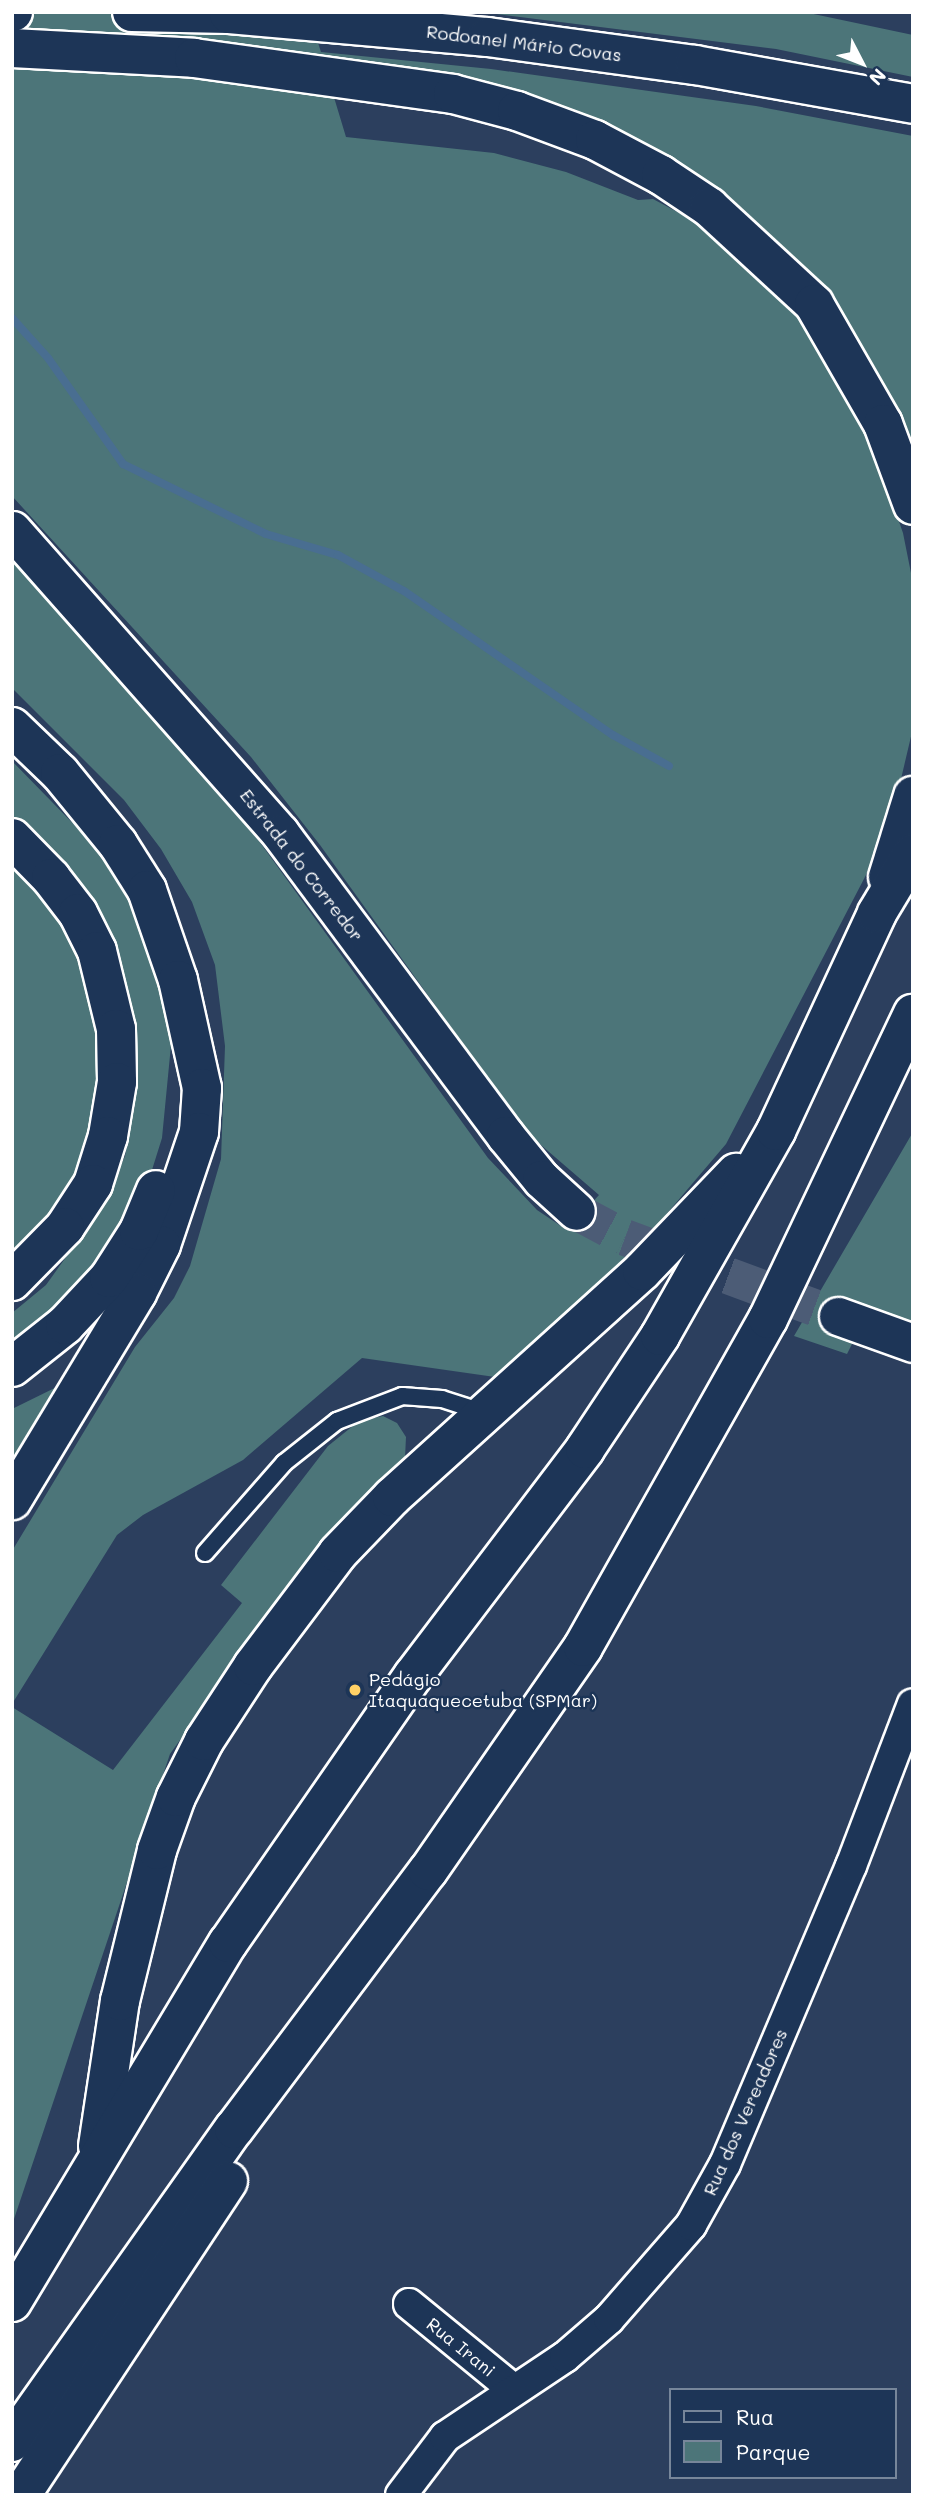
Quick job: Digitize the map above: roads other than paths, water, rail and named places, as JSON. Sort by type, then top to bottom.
[{"type":"highway","name":"Rodoanel Mário Covas","points":[[132,12],[370,24],[695,65],[913,104]]},
{"type":"highway","points":[[12,48],[194,58],[453,94],[517,111],[595,140],[661,175],[709,207],[814,304],[883,424],[913,505]]},
{"type":"highway","points":[[12,727],[77,793],[118,844],[147,890],[178,980],[184,1023],[202,1088],[198,1132],[184,1185],[137,1293],[12,1500]]},
{"type":"highway","points":[[877,913],[913,796]]},
{"type":"highway","points":[[12,838],[51,878],[78,913],[97,951],[116,1029],[117,1082],[108,1136],[93,1184],[65,1227],[12,1282]]},
{"type":"highway","points":[[18,2291],[267,1886],[405,1688],[585,1449],[653,1347],[776,1131],[877,913],[913,853]]},
{"type":"highway","points":[[21,2495],[428,1871],[597,1624],[768,1319],[913,1014]]},
{"type":"highway","points":[[12,1367],[65,1325],[109,1278],[139,1231],[161,1179],[180,1111],[184,1023]]},
{"type":"highway","points":[[768,1319],[818,1250],[913,1074]]},
{"type":"highway","points":[[95,2167],[120,2001],[157,1850],[176,1797],[204,1741],[253,1665],[338,1553],[392,1497],[488,1414],[642,1271],[776,1131]]},
{"type":"highway","points":[[12,2442],[234,2129],[428,1871]]},
{"type":"street","name":"Estrada do Corredor","points":[[12,530],[281,833],[505,1135],[541,1179],[576,1211]]},
{"type":"street","points":[[838,1316],[913,1343]]},
{"type":"street","name":"Rua dos Vereadores","points":[[401,2495],[444,2437],[565,2357],[609,2319],[691,2225],[725,2164],[851,1866],[913,1704]]},
{"type":"street","name":"Rua Irani","points":[[409,2304],[513,2389]]},
{"type":"lane","points":[[205,1553],[284,1464],[337,1421],[402,1396],[442,1399],[488,1414]]},
{"type":"waterway","points":[[12,318],[48,358],[123,464],[266,534],[338,555],[404,591],[613,735],[669,766]]},
{"type":"tunnel","points":[[576,1211],[625,1237],[838,1316]]},
{"type":"place","name":"Pedágio Itaquaquecetuba (SPMar)","points":[[355,1690]]}]
